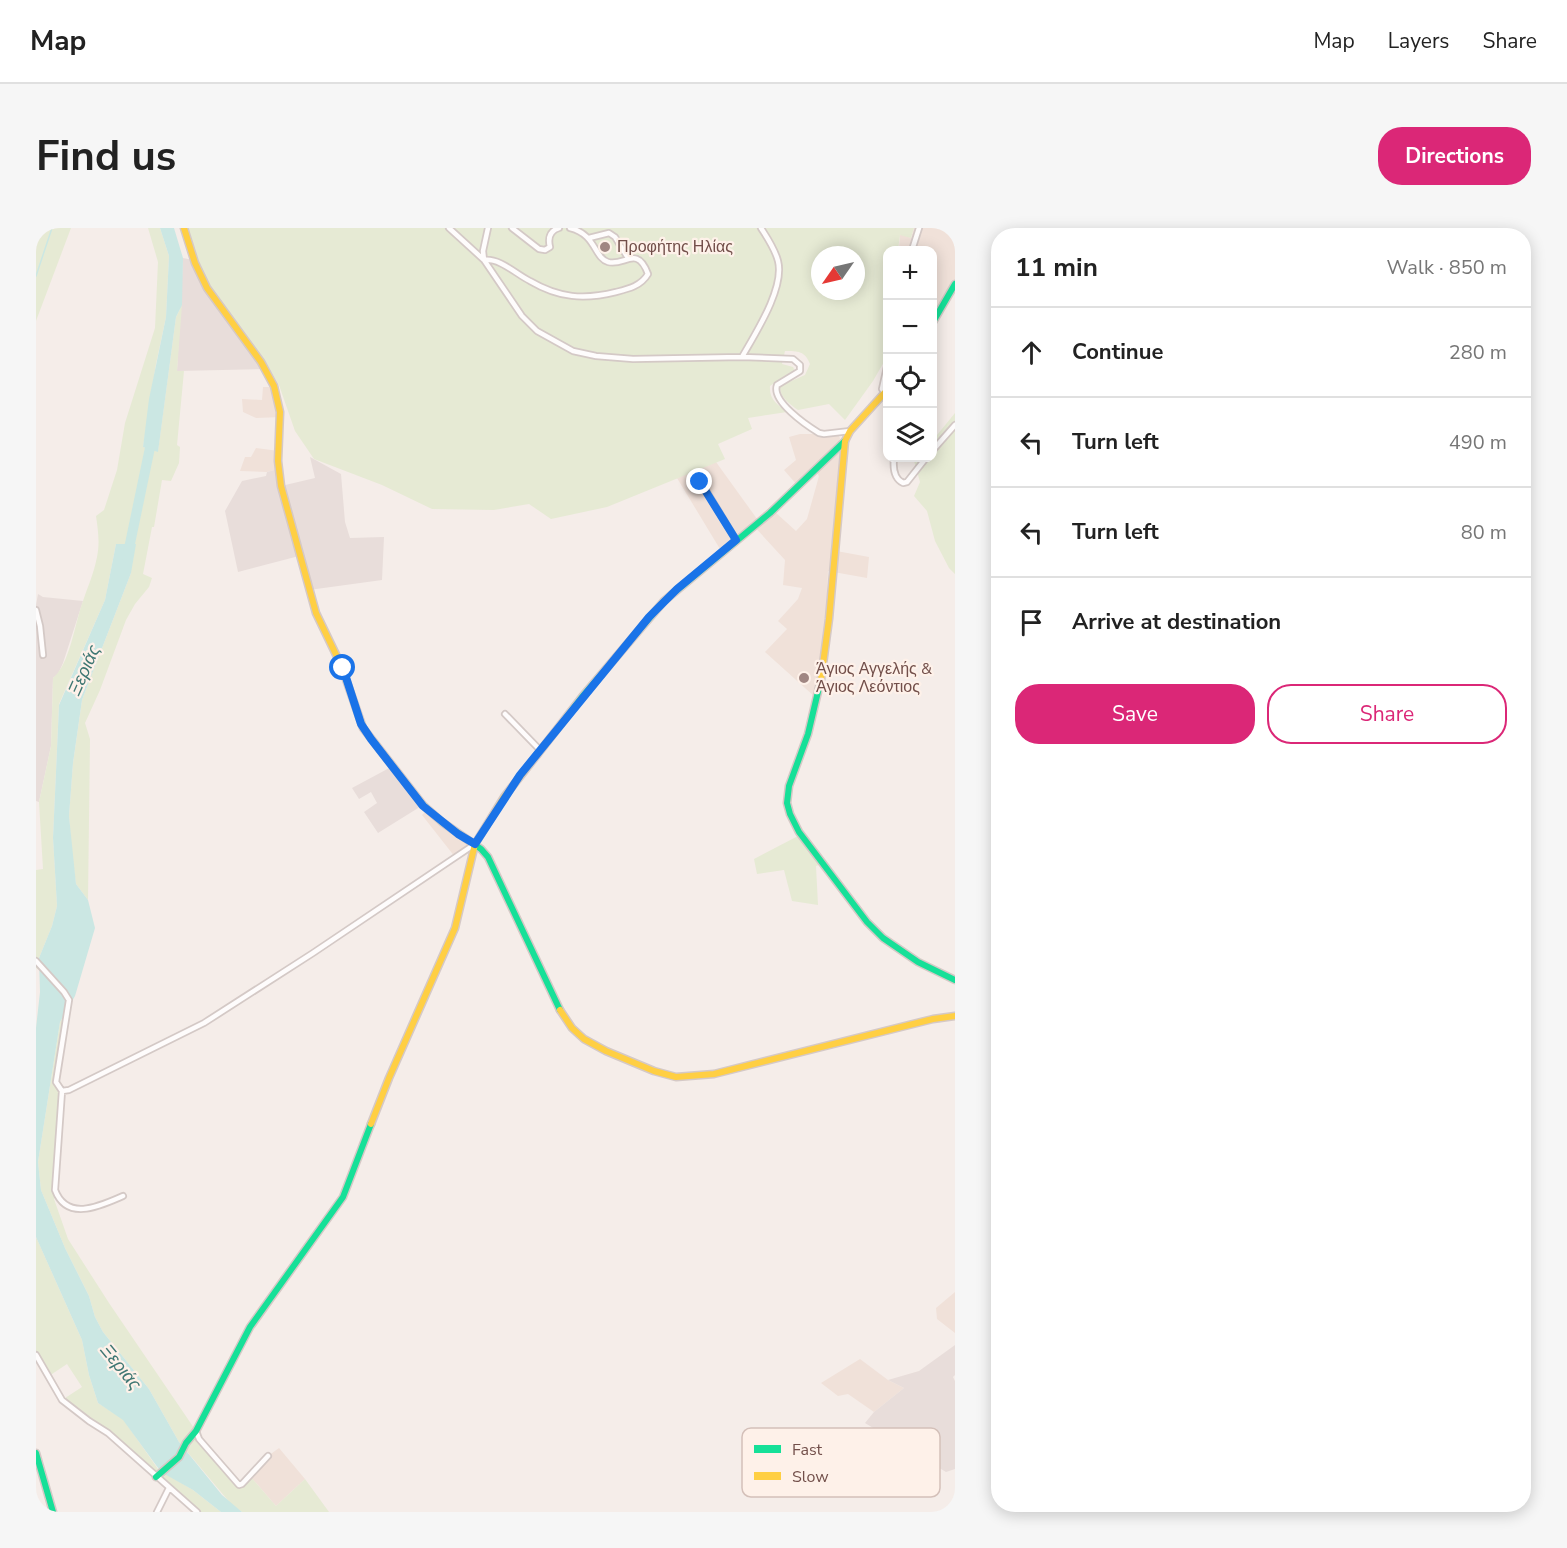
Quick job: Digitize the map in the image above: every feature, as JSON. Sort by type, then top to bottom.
[{"type":"street","points":[[184,228],[193,260],[207,288],[256,352],[278,395],[282,420],[278,469],[281,486],[316,613],[343,668],[361,724],[423,806],[458,834],[475,844],[494,866],[556,1003],[568,1024],[579,1035],[598,1047],[654,1071],[676,1077],[714,1074],[955,1016]]},
{"type":"street","points":[[449,228],[484,260],[522,316],[537,331],[573,351],[596,356],[633,359],[789,358],[797,361],[800,371],[779,382],[776,388],[778,399],[819,433],[850,431]]},
{"type":"street","points":[[484,260],[483,251],[488,228]]},
{"type":"street","points":[[512,228],[539,249],[545,250],[550,247],[550,234],[559,228]]},
{"type":"street","points":[[484,260],[496,260],[532,283],[571,297],[589,297],[632,288],[644,280],[648,274],[638,260],[628,258],[619,262],[609,262],[600,257],[589,238],[570,228]]},
{"type":"street","points":[[742,357],[768,310],[778,279],[779,264],[775,250],[761,228]]},
{"type":"street","points":[[913,246],[919,228]]},
{"type":"street","points":[[589,238],[609,233],[615,237],[628,258]]},
{"type":"street","points":[[937,315],[955,284]]},
{"type":"street","points":[[156,1477],[179,1457],[186,1443],[196,1431],[250,1327],[343,1197],[392,1072],[455,928],[475,844],[504,797],[540,750],[664,601],[770,513],[845,441],[850,431],[883,396]]},
{"type":"street","points":[[937,445],[955,425]]},
{"type":"street","points":[[845,441],[827,639],[817,704],[787,790],[787,802],[790,816],[799,832],[867,922],[898,950],[955,980]]},
{"type":"street","points":[[894,462],[894,474],[898,481],[903,483],[907,482],[923,462]]},
{"type":"street","points":[[700,482],[736,540]]},
{"type":"street","points":[[36,610],[43,655]]},
{"type":"street","points":[[505,714],[540,750]]},
{"type":"street","points":[[62,1091],[69,1090],[204,1023],[475,844]]},
{"type":"street","points":[[36,961],[69,1000],[56,1082],[62,1091],[55,1190],[58,1199],[62,1204],[82,1210],[97,1207],[123,1196]]},
{"type":"street","points":[[36,1355],[62,1400],[108,1433],[197,1512]]},
{"type":"street","points":[[196,1431],[199,1439],[239,1485],[268,1456]]},
{"type":"street","points":[[36,1453],[53,1512]]},
{"type":"street","points":[[158,1512],[169,1488]]},
{"type":"shaded area","points":[[914,228],[955,228],[955,286],[937,313],[937,246],[899,246],[900,234],[911,238]]},
{"type":"shaded area","points":[[183,258],[193,260],[197,270],[266,369],[177,371]]},
{"type":"shaded area","points":[[263,387],[274,387],[282,417],[256,418],[243,412],[242,399],[262,400]]},
{"type":"shaded area","points":[[800,434],[838,435],[840,438],[833,447],[841,453],[831,550],[869,557],[867,578],[828,571],[826,618],[815,697],[765,652],[787,629],[778,621],[798,599],[802,588],[783,585],[785,560],[752,524],[720,549],[677,478],[716,462],[760,523],[775,512],[796,531],[807,519],[819,476],[814,469],[797,485],[784,470],[796,460],[789,437]]},
{"type":"shaded area","points":[[256,448],[279,451],[278,469],[267,472],[240,471],[245,457],[251,457]]},
{"type":"shaded area","points":[[310,457],[341,474],[345,522],[350,538],[384,537],[382,580],[309,590],[299,556],[238,572],[225,511],[242,481],[266,476],[267,472],[278,469],[281,486],[315,478]]},
{"type":"shaded area","points":[[38,594],[43,597],[83,601],[63,663],[58,674],[53,678],[51,746],[39,802],[36,801],[36,605]]},
{"type":"shaded area","points":[[393,766],[423,805],[378,833],[364,812],[377,803],[371,792],[359,799],[352,788]]},
{"type":"shaded area","points":[[427,810],[475,844],[455,857],[422,815]]},
{"type":"shaded area","points":[[955,1292],[955,1333],[937,1319],[936,1308]]},
{"type":"shaded area","points":[[955,1345],[955,1375],[953,1377],[955,1381],[955,1469],[946,1472],[940,1468],[940,1428],[873,1428],[865,1423],[874,1412],[904,1388],[888,1380],[919,1371]]},
{"type":"shaded area","points":[[860,1359],[888,1380],[904,1388],[874,1412],[848,1394],[838,1396],[821,1383]]},
{"type":"shaded area","points":[[279,1448],[305,1479],[276,1506],[250,1476],[268,1456]]},
{"type":"green space","points":[[36,228],[71,228],[36,321]]},
{"type":"green space","points":[[148,228],[160,228],[169,256],[166,317],[143,447],[158,451],[176,317],[182,305],[177,371],[184,371],[177,445],[180,447],[179,463],[171,481],[162,480],[143,574],[152,578],[149,587],[126,620],[85,723],[90,739],[88,900],[76,884],[72,856],[69,816],[73,763],[82,700],[131,573],[116,544],[105,600],[59,704],[53,838],[57,906],[52,926],[39,958],[41,971],[36,968],[36,870],[43,869],[39,802],[51,746],[53,678],[59,672],[68,653],[94,569],[98,547],[96,516],[104,510],[117,470],[125,423],[155,328],[158,262]]},
{"type":"green space","points":[[185,228],[914,228],[911,238],[900,235],[899,246],[883,246],[883,364],[845,420],[829,404],[798,410],[786,400],[781,394],[780,386],[805,375],[810,364],[806,356],[794,351],[785,351],[782,364],[793,367],[795,371],[792,375],[786,375],[770,386],[770,391],[774,401],[787,412],[748,418],[752,429],[718,444],[725,459],[607,507],[551,519],[529,504],[494,510],[432,509],[382,485],[314,459],[295,431],[279,385],[268,366],[212,295],[200,273]]},
{"type":"green space","points":[[955,413],[955,574],[949,568],[935,541],[927,511],[914,496],[920,482],[914,462],[937,462],[937,435]]},
{"type":"green space","points":[[798,836],[819,865],[816,866],[818,905],[792,901],[784,870],[757,874],[754,859]]},
{"type":"green space","points":[[67,1010],[56,1082],[62,1091],[54,1199],[68,1239],[196,1431],[199,1439],[239,1485],[250,1476],[276,1506],[305,1479],[329,1512],[242,1512],[231,1504],[179,1442],[149,1389],[103,1332],[95,1317],[89,1296],[65,1248],[41,1190],[38,1162],[60,1022]]},
{"type":"green space","points":[[36,1237],[82,1340],[89,1375],[98,1403],[123,1419],[158,1469],[193,1490],[221,1512],[197,1512],[108,1433],[62,1400],[82,1387],[67,1364],[49,1376],[36,1355]]},
{"type":"water","points":[[160,228],[174,228],[183,258],[182,305],[176,317],[158,452],[143,447],[149,399],[166,317],[169,256]]},
{"type":"water","points":[[116,544],[136,544],[131,573],[82,700],[73,763],[69,816],[76,884],[88,900],[95,928],[75,996],[60,1022],[38,1162],[41,1190],[103,1332],[149,1389],[179,1442],[222,1495],[242,1512],[221,1512],[193,1490],[161,1472],[123,1420],[98,1403],[89,1375],[82,1340],[36,1237],[36,1028],[40,992],[39,958],[52,926],[57,906],[53,838],[59,705],[105,600]]},
{"type":"waterway","points":[[36,276],[52,228]]},
{"type":"waterway","name":"Ξεριάς","points":[[127,558],[152,438]]},
{"type":"traffic: fast","points":[[937,315],[955,284]]},
{"type":"traffic: fast","points":[[537,755],[582,697],[664,601],[770,513],[845,441]]},
{"type":"traffic: fast","points":[[341,665],[363,728],[423,805],[442,822],[481,849],[488,857],[560,1010]]},
{"type":"traffic: fast","points":[[821,679],[808,734],[789,786],[787,803],[790,814],[799,832],[867,922],[883,938],[918,962],[955,980]]},
{"type":"traffic: fast","points":[[156,1477],[179,1457],[186,1443],[196,1431],[250,1327],[343,1197],[371,1124]]},
{"type":"traffic: fast","points":[[36,1453],[53,1512]]},
{"type":"traffic: slow","points":[[184,228],[195,263],[207,288],[261,362],[274,386],[280,412],[278,461],[281,486],[316,613],[341,665]]},
{"type":"traffic: slow","points":[[821,679],[829,619],[845,441],[850,431],[883,395]]},
{"type":"traffic: slow","points":[[371,1124],[455,928],[475,844],[504,797],[537,755]]},
{"type":"traffic: slow","points":[[560,1010],[572,1028],[584,1039],[654,1071],[676,1077],[714,1074],[933,1019],[955,1016]]},
{"type":"place","name":"Προφήτης Ηλίας","points":[[605,247]]},
{"type":"place","name":"Άγιος Αγγελής & Άγιος Λεόντιος","points":[[804,678]]},
{"type":"route","points":[[343,668],[361,724],[371,739],[423,806],[458,834],[475,844],[520,775],[649,617],[677,589],[736,540],[700,482]]}]
